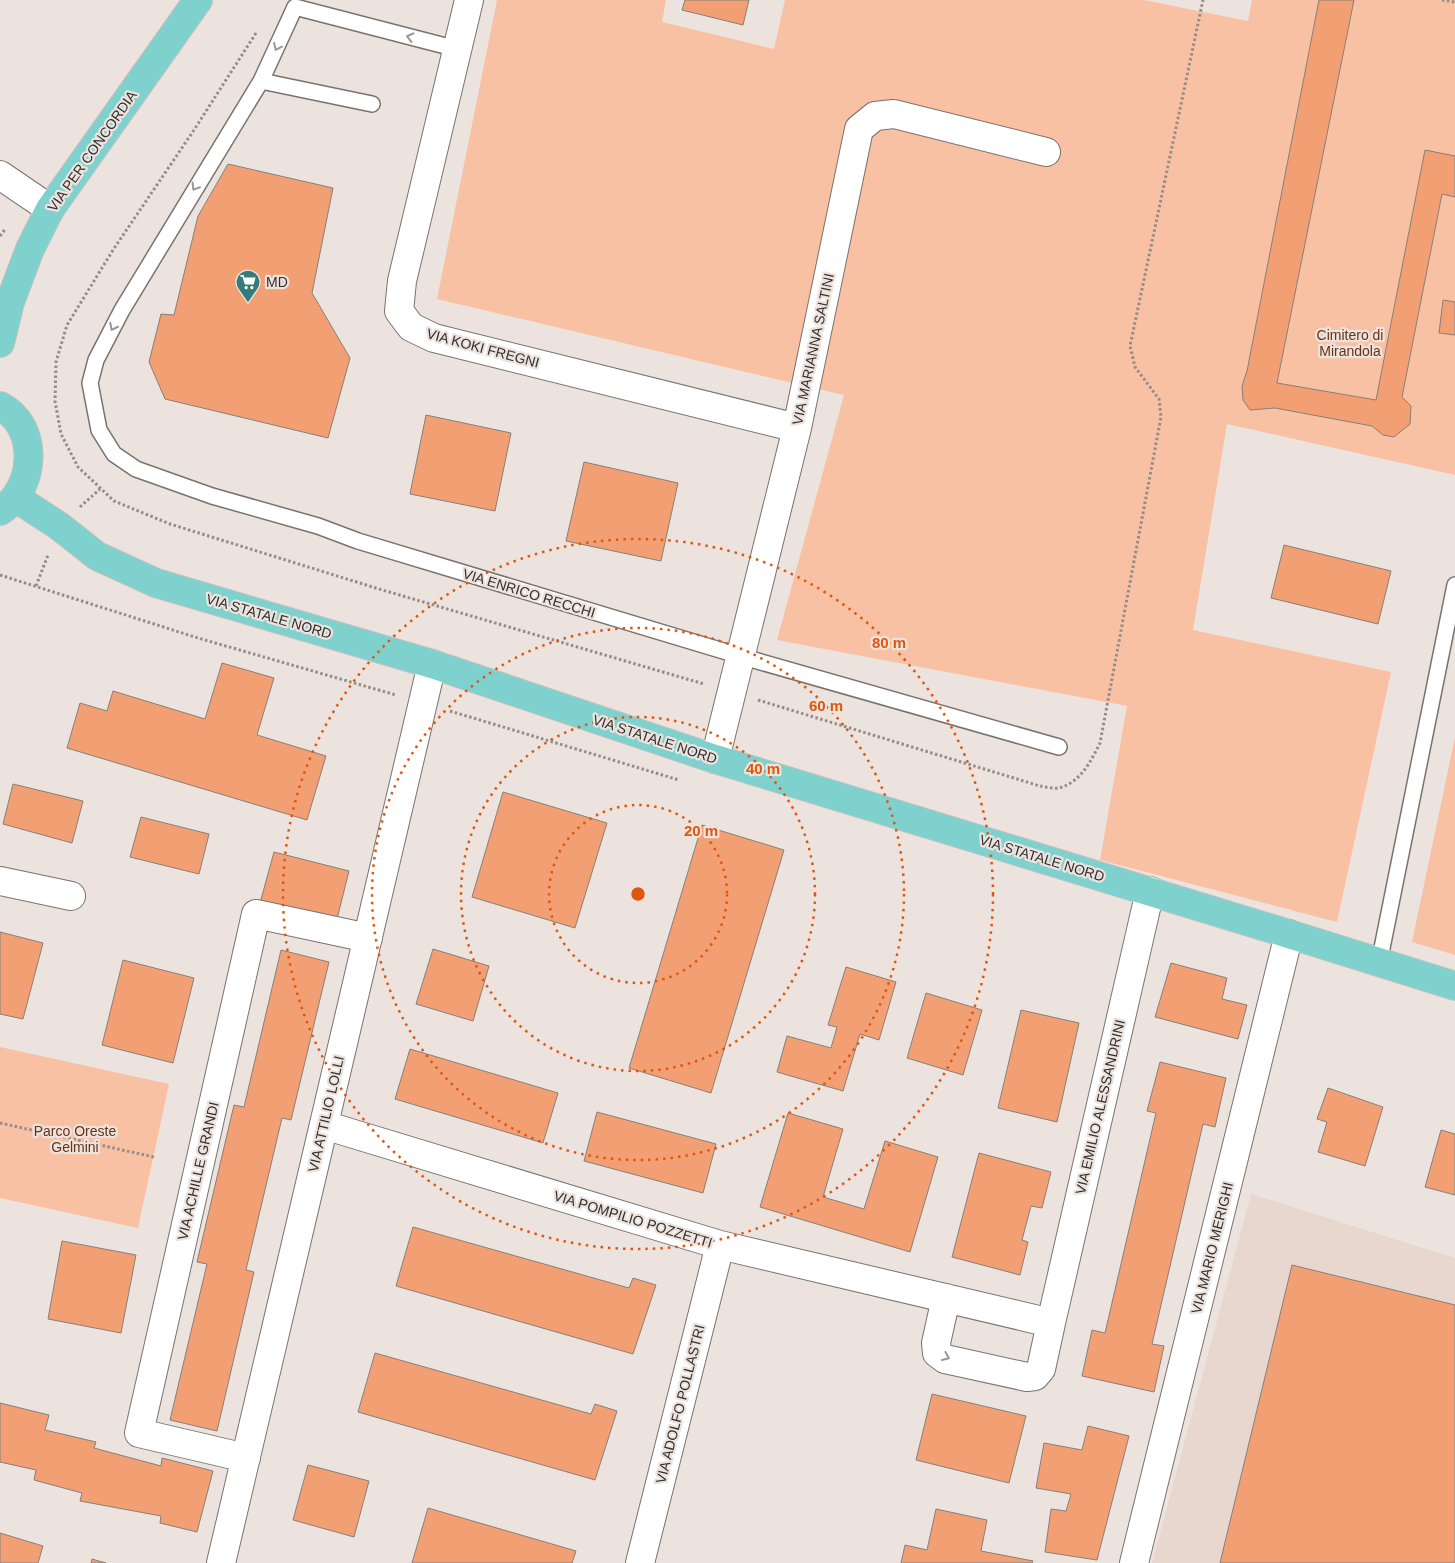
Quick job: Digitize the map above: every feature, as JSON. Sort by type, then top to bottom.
[{"type":"main road","name":"VIA PER CONCORDIA","points":[[0,343],[10,302],[30,249],[50,209],[198,0]]},
{"type":"main road","points":[[0,406],[18,422],[27,441],[29,461],[25,480],[8,504]]},
{"type":"main road","name":"VIA STATALE NORD","points":[[8,504],[59,526],[97,556],[156,583],[432,664],[715,759],[1455,986]]},
{"type":"street","name":"VIA KOKI FREGNI","points":[[469,0],[402,281],[399,311],[410,327],[434,338],[797,428]]},
{"type":"street","name":"VIA MARIANNA SALTINI","points":[[715,759],[797,428],[859,128],[874,116],[894,114],[1046,152]]},
{"type":"street","points":[[0,175],[50,209]]},
{"type":"street","name":"VIA ATTILIO LOLLI","points":[[221,1563],[432,664]]},
{"type":"street","points":[[0,881],[71,896]]},
{"type":"street","name":"VIA EMILIO ALESSANDRINI","points":[[946,1298],[936,1343],[937,1353],[944,1359],[1027,1377],[1036,1376],[1041,1369],[1150,891]]},
{"type":"street","name":"VIA ACHILLE GRANDI","points":[[246,1458],[139,1433],[256,914],[368,938]]},
{"type":"street","name":"VIA MARIO MERIGHI","points":[[1134,1563],[1289,934]]},
{"type":"street","name":"VIA POMPILIO POZZETTI","points":[[324,1125],[720,1245],[946,1298]]},
{"type":"street","name":"VIA ADOLFO POLLASTRI","points":[[640,1563],[720,1245]]},
{"type":"street","points":[[946,1298],[1051,1323]]},
{"type":"lane","name":"VIA ENRICO RECCHI","points":[[457,49],[295,7],[261,81],[122,310],[96,360],[90,383],[98,430],[114,454],[136,469],[212,496],[318,526],[367,544],[740,656],[1059,747]]},
{"type":"lane","points":[[261,81],[372,104]]},
{"type":"lane","points":[[1378,963],[1455,585]]},
{"type":"path","points":[[256,33],[194,130],[113,250],[67,325],[56,362],[54,401],[61,434],[78,468],[114,501],[170,524],[1040,786],[1058,788],[1078,778],[1089,764],[1100,742],[1161,417],[1159,400],[1136,367],[1130,346],[1203,0]]},
{"type":"path","points":[[1442,0],[1455,2]]},
{"type":"path","points":[[0,574],[36,586]]},
{"type":"path","points":[[0,1123],[154,1157]]},
{"type":"shaded area","points":[[1251,1194],[1455,1258],[1455,1563],[1152,1563]]},
{"type":"green space","name":"Cimitero di Mirandola","points":[[497,0],[666,0],[662,22],[774,49],[785,0],[1144,0],[1248,21],[1252,0],[1455,0],[1455,475],[1227,424],[1193,630],[1391,672],[1337,922],[1100,860],[1127,706],[777,640],[844,395],[437,299]]},
{"type":"green space","points":[[1455,737],[1455,955],[1412,942]]},
{"type":"green space","name":"Parco Oreste Gelmini","points":[[0,1047],[169,1084],[138,1228],[0,1198]]},
{"type":"building","points":[[685,0],[749,0],[743,25],[682,10]]},
{"type":"building","points":[[1319,0],[1354,0],[1277,383],[1376,400],[1425,150],[1455,156],[1455,197],[1442,194],[1402,397],[1411,406],[1410,424],[1394,437],[1383,435],[1372,426],[1275,408],[1250,410],[1243,400],[1242,386],[1247,371]]},
{"type":"building","name":"MD","points":[[228,164],[333,188],[312,293],[350,358],[328,438],[165,399],[149,362],[161,314],[174,315],[198,216]]},
{"type":"building","points":[[1443,300],[1455,302],[1455,335],[1439,333]]},
{"type":"building","points":[[426,415],[511,433],[495,511],[410,494]]},
{"type":"building","points":[[584,462],[678,483],[661,561],[566,541]]},
{"type":"building","points":[[1284,545],[1391,571],[1378,624],[1271,598]]},
{"type":"building","points":[[222,663],[274,678],[257,735],[326,756],[307,820],[67,748],[80,703],[107,711],[113,691],[205,719]]},
{"type":"building","points":[[13,784],[83,801],[72,843],[3,824]]},
{"type":"building","points":[[503,792],[607,823],[575,928],[472,897]]},
{"type":"building","points":[[141,817],[209,834],[199,874],[130,857]]},
{"type":"building","points":[[702,825],[784,850],[711,1093],[629,1068]]},
{"type":"building","points":[[274,852],[349,871],[336,923],[260,903]]},
{"type":"building","points":[[0,932],[43,943],[23,1019],[0,1014]]},
{"type":"building","points":[[433,949],[489,966],[473,1021],[416,1004]]},
{"type":"building","points":[[281,950],[329,962],[291,1120],[282,1118],[246,1270],[254,1272],[217,1431],[170,1420],[207,1264],[197,1262],[234,1105],[244,1107]]},
{"type":"building","points":[[123,960],[194,978],[173,1063],[102,1045]]},
{"type":"building","points":[[1171,963],[1227,978],[1222,999],[1247,1005],[1238,1039],[1155,1017]]},
{"type":"building","points":[[846,967],[896,982],[879,1040],[860,1034],[843,1091],[777,1072],[787,1036],[831,1048],[837,1027],[828,1025]]},
{"type":"building","points":[[926,993],[982,1010],[963,1075],[907,1058]]},
{"type":"building","points":[[1021,1010],[1079,1023],[1057,1122],[998,1108]]},
{"type":"building","points":[[410,1049],[558,1093],[543,1143],[395,1099]]},
{"type":"building","points":[[1160,1062],[1226,1078],[1215,1127],[1203,1124],[1152,1344],[1164,1346],[1154,1392],[1082,1376],[1092,1330],[1105,1333],[1156,1113],[1147,1111]]},
{"type":"building","points":[[1328,1088],[1383,1107],[1365,1166],[1318,1152],[1327,1122],[1317,1119]]},
{"type":"building","points":[[597,1112],[716,1144],[703,1193],[584,1161]]},
{"type":"building","points":[[788,1113],[843,1129],[823,1197],[864,1209],[885,1141],[938,1157],[910,1252],[760,1207]]},
{"type":"building","points":[[1441,1130],[1455,1134],[1455,1195],[1425,1187]]},
{"type":"building","points":[[979,1153],[1051,1172],[1042,1208],[1031,1206],[1022,1240],[1028,1242],[1020,1275],[952,1257]]},
{"type":"building","points":[[413,1227],[629,1288],[633,1278],[656,1285],[633,1354],[396,1286]]},
{"type":"building","points":[[62,1241],[136,1255],[121,1333],[48,1319]]},
{"type":"building","points":[[1292,1265],[1455,1305],[1455,1563],[1220,1563]]},
{"type":"building","points":[[375,1353],[591,1414],[595,1404],[617,1411],[595,1480],[358,1412]]},
{"type":"building","points":[[932,1394],[1026,1416],[1009,1483],[916,1460]]},
{"type":"building","points":[[0,1403],[49,1415],[45,1430],[96,1442],[94,1448],[161,1466],[162,1458],[213,1471],[197,1532],[160,1523],[161,1516],[80,1501],[82,1493],[34,1480],[36,1470],[0,1462]]},
{"type":"building","points":[[1088,1426],[1129,1436],[1097,1560],[1045,1552],[1051,1509],[1066,1511],[1071,1494],[1036,1488],[1044,1443],[1082,1450]]},
{"type":"building","points":[[308,1465],[369,1481],[354,1537],[293,1520]]},
{"type":"building","points":[[428,1508],[576,1551],[572,1563],[412,1563]]},
{"type":"building","points":[[936,1509],[987,1520],[981,1551],[1033,1561],[1032,1563],[901,1563],[905,1545],[927,1550]]},
{"type":"building","points":[[0,1533],[43,1546],[38,1563],[0,1563]]},
{"type":"building","points":[[92,1559],[106,1563],[91,1563]]},
{"type":"place","name":"MD","points":[[248,303]]}]
